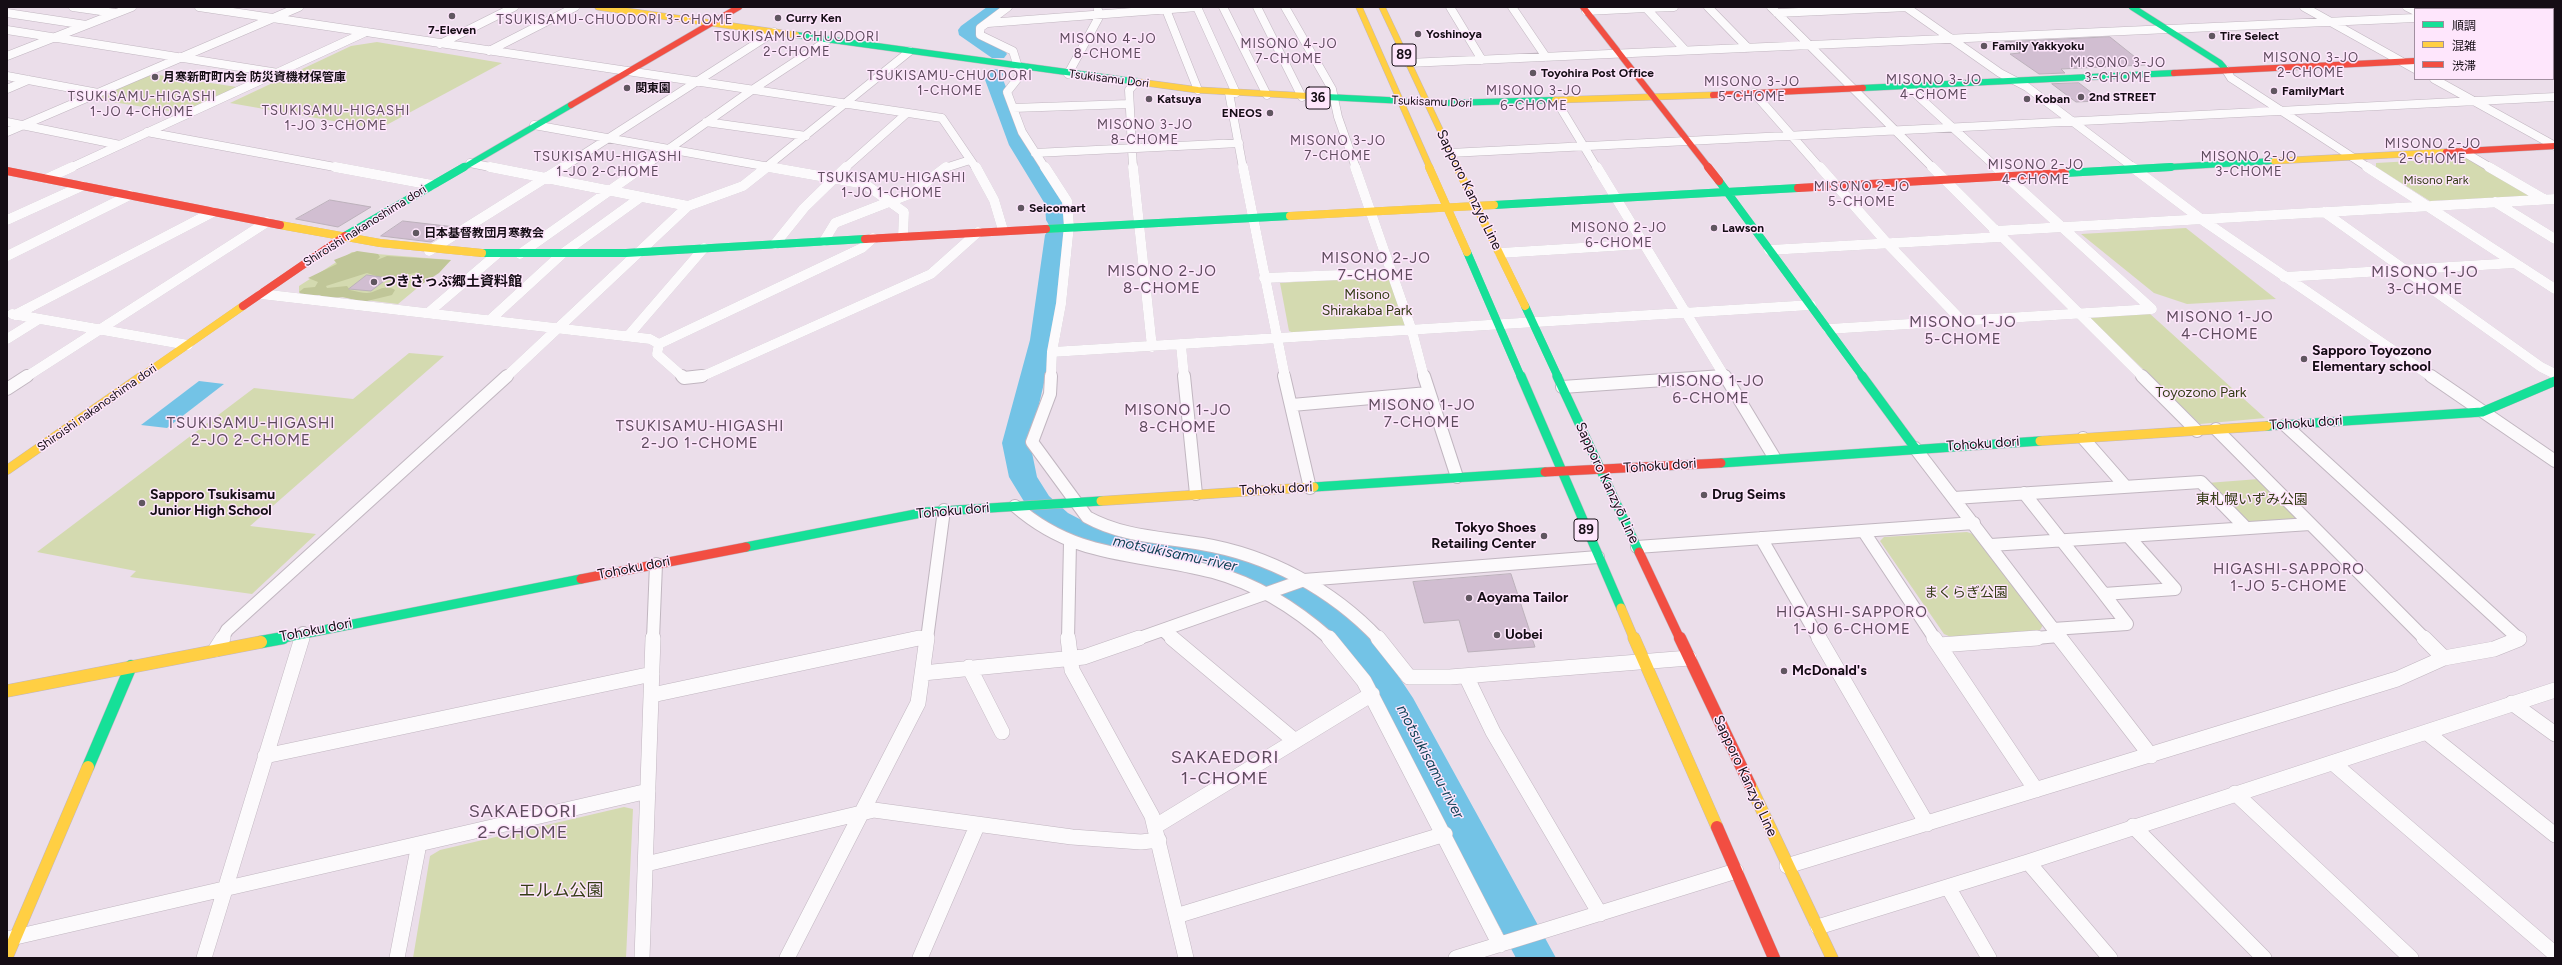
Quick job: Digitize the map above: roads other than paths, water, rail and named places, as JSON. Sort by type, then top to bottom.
[{"type":"main road","name":"Tsukisamu Dori","points":[[598,7],[1022,68],[1198,90],[1426,103],[1557,102],[1656,98],[2414,61]]},
{"type":"main road","name":"Shiroishi nakanoshima dori","points":[[7,470],[343,237],[534,125],[629,73],[739,7]]},
{"type":"main road","name":"Sapporo Kanzyō Line","points":[[1359,7],[1399,102],[1500,326],[1598,557],[1736,871],[1769,957]]},
{"type":"main road","name":"Sapporo Kanzyō Line","points":[[1382,7],[1475,205],[1534,323],[1600,470],[1832,958]]},
{"type":"main road","points":[[2132,7],[2220,63],[2226,70]]},
{"type":"main road","points":[[1585,9],[1656,98],[1726,191],[1915,448]]},
{"type":"main road","points":[[7,171],[343,237],[428,251],[497,254],[562,254],[704,248],[1139,222],[1616,198],[2555,146]]},
{"type":"main road","name":"Tohoku dori","points":[[7,691],[656,564],[944,510],[1310,488],[1457,477],[1600,470],[1915,448],[2482,412],[2555,381]]},
{"type":"main road","points":[[7,957],[11,938],[131,666]]},
{"type":"street","points":[[73,7],[116,13]]},
{"type":"street","points":[[7,56],[132,7]]},
{"type":"street","points":[[200,7],[629,73],[752,90],[842,105],[942,118],[989,190],[1000,213],[1003,230]]},
{"type":"street","points":[[220,10],[228,7]]},
{"type":"street","points":[[7,132],[299,7]]},
{"type":"street","points":[[440,44],[514,7]]},
{"type":"street","points":[[489,51],[575,7]]},
{"type":"street","points":[[1008,7],[980,28],[980,35],[1013,51],[1022,68],[1007,92],[1022,132],[1067,201],[1069,226],[1062,304],[1052,352],[1050,394],[1032,442],[1087,517],[1102,525],[1128,533],[1228,550],[1265,562],[1299,582],[1342,604],[1369,629],[1409,677],[1466,676],[1644,663],[1689,658]]},
{"type":"street","points":[[1068,74],[1100,15],[1097,7]]},
{"type":"street","points":[[988,23],[1100,15],[1166,8],[1198,7],[1233,93],[1239,143],[1254,217],[1264,278],[1276,339],[1310,488]]},
{"type":"street","points":[[1223,7],[1267,95]]},
{"type":"street","points":[[1257,7],[1302,97]]},
{"type":"street","points":[[1285,7],[1332,89],[1338,117],[1412,331],[1428,393],[1457,477]]},
{"type":"street","points":[[1450,7],[1482,60]]},
{"type":"street","points":[[1512,7],[1546,57]]},
{"type":"street","points":[[1585,9],[1674,7]]},
{"type":"street","points":[[1708,7],[1748,48]]},
{"type":"street","points":[[1774,10],[1907,7],[2000,73],[2017,80],[2201,219],[2555,461]]},
{"type":"street","points":[[2304,7],[2414,68]]},
{"type":"street","points":[[1166,8],[1198,90]]},
{"type":"street","points":[[1646,8],[1685,50]]},
{"type":"street","points":[[1774,10],[1942,180],[2197,431]]},
{"type":"street","points":[[7,13],[87,25]]},
{"type":"street","points":[[1408,63],[2414,18]]},
{"type":"street","points":[[7,30],[278,73]]},
{"type":"street","points":[[48,178],[366,32]]},
{"type":"street","points":[[428,251],[607,140],[694,82],[774,32]]},
{"type":"street","points":[[520,254],[752,90],[828,40]]},
{"type":"street","points":[[216,649],[227,630],[561,326],[688,206],[743,186],[910,51]]},
{"type":"street","points":[[2226,70],[2231,78],[2555,289]]},
{"type":"street","points":[[7,76],[98,93]]},
{"type":"street","points":[[7,89],[28,80]]},
{"type":"street","points":[[2436,80],[2555,146]]},
{"type":"street","points":[[1136,82],[1129,90],[1129,104],[1152,348]]},
{"type":"street","points":[[1828,329],[2152,309],[1907,86]]},
{"type":"street","points":[[1754,93],[1887,243],[1962,321]]},
{"type":"street","points":[[1450,153],[2555,97]]},
{"type":"street","points":[[1557,102],[1645,244],[1774,458]]},
{"type":"street","points":[[1013,108],[1129,104]]},
{"type":"street","points":[[775,244],[788,225],[836,177],[907,113]]},
{"type":"street","points":[[7,122],[120,145]]},
{"type":"street","points":[[706,122],[806,136]]},
{"type":"street","points":[[534,125],[607,140],[836,177],[865,184],[904,212],[903,236]]},
{"type":"street","points":[[148,132],[432,185]]},
{"type":"street","points":[[1035,153],[1239,143]]},
{"type":"street","points":[[2462,152],[2544,200]]},
{"type":"street","points":[[824,241],[835,223],[912,193],[946,167],[970,160]]},
{"type":"street","points":[[470,163],[688,206]]},
{"type":"street","points":[[7,220],[82,186]]},
{"type":"street","points":[[8,255],[130,195]]},
{"type":"street","points":[[491,319],[562,254],[641,197]]},
{"type":"street","points":[[1769,250],[1887,243],[2062,227],[2555,199]]},
{"type":"street","points":[[2495,202],[2555,239]]},
{"type":"street","points":[[11,314],[213,212]]},
{"type":"street","points":[[2324,212],[2541,367],[2555,374]]},
{"type":"street","points":[[7,389],[267,222]]},
{"type":"street","points":[[659,344],[657,354],[684,378],[703,376],[931,274],[978,232]]},
{"type":"street","points":[[659,344],[862,248],[874,238]]},
{"type":"street","points":[[1500,253],[1645,244]]},
{"type":"street","points":[[628,336],[704,248]]},
{"type":"street","points":[[428,313],[497,254]]},
{"type":"street","points":[[2284,277],[2515,263]]},
{"type":"street","points":[[1264,278],[1391,273]]},
{"type":"street","points":[[261,294],[561,326],[650,339],[659,344]]},
{"type":"street","points":[[1052,352],[1152,348],[1811,305]]},
{"type":"street","points":[[11,314],[188,345]]},
{"type":"street","points":[[7,339],[39,319]]},
{"type":"street","points":[[1181,345],[1196,494]]},
{"type":"street","points":[[1562,387],[1725,376]]},
{"type":"street","points":[[1292,404],[1428,393]]},
{"type":"street","points":[[1787,866],[2151,756],[2397,679],[2444,658],[2494,649],[2519,639],[2286,425]]},
{"type":"street","points":[[2216,429],[2444,658]]},
{"type":"street","points":[[2083,438],[2126,486]]},
{"type":"street","points":[[1915,448],[1991,545],[2151,756]]},
{"type":"street","points":[[1954,498],[2201,482],[2246,528]]},
{"type":"street","points":[[1939,645],[2126,624],[2024,493]]},
{"type":"street","points":[[1018,506],[1036,526],[1070,542],[1144,561],[1215,573],[1272,592],[1320,628],[1355,666],[1372,694],[1445,834],[1506,943]]},
{"type":"street","points":[[787,958],[918,704],[944,510]]},
{"type":"street","points":[[1637,547],[1974,523]]},
{"type":"street","points":[[1991,545],[2310,524]]},
{"type":"street","points":[[1864,532],[2036,790]]},
{"type":"street","points":[[2104,594],[2175,589],[2129,536]]},
{"type":"street","points":[[1761,538],[1927,824]]},
{"type":"street","points":[[1070,542],[1070,659],[1072,670],[1157,833],[1186,958]]},
{"type":"street","points":[[923,673],[969,667],[1084,657],[1299,582],[1598,557]]},
{"type":"street","points":[[642,958],[656,564]]},
{"type":"street","points":[[1163,630],[1295,741]]},
{"type":"street","points":[[204,958],[303,633]]},
{"type":"street","points":[[652,695],[927,636]]},
{"type":"street","points":[[969,667],[1002,732]]},
{"type":"street","points":[[265,756],[652,674]]},
{"type":"street","points":[[1466,676],[1493,732],[1600,914]]},
{"type":"street","points":[[1818,927],[2028,862],[2133,826],[2333,763],[2555,690]]},
{"type":"street","points":[[646,864],[874,810],[977,826],[1072,837],[1141,842],[1157,833],[1295,741],[1372,694]]},
{"type":"street","points":[[2512,703],[2555,734]]},
{"type":"street","points":[[2426,732],[2555,835]]},
{"type":"street","points":[[2333,763],[2555,954]]},
{"type":"street","points":[[11,938],[648,791]]},
{"type":"street","points":[[2235,793],[2411,958]]},
{"type":"street","points":[[920,958],[977,826]]},
{"type":"street","points":[[2133,826],[2264,958]]},
{"type":"street","points":[[1176,916],[1445,834]]},
{"type":"street","points":[[397,958],[419,844]]},
{"type":"street","points":[[2028,862],[2110,958]]},
{"type":"street","points":[[1456,958],[1736,871]]},
{"type":"street","points":[[1948,887],[1989,958]]},
{"type":"water","points":[[199,381],[224,384],[167,428],[141,425]]},
{"type":"waterway","points":[[997,7],[967,30],[968,35],[998,54]]},
{"type":"waterway","points":[[994,74],[993,77],[1019,145],[1056,204],[1057,220]]},
{"type":"waterway","name":"motsukisamu-river","points":[[1056,235],[1042,340],[1016,443],[1023,477],[1038,502],[1058,520],[1083,533],[1111,541],[1226,563],[1274,580],[1297,592],[1324,611],[1347,632],[1367,656],[1401,707],[1536,958]]},
{"type":"place","name":"7-Eleven","points":[[452,16]]},
{"type":"place","name":"Curry Ken","points":[[778,18]]},
{"type":"place","name":"Yoshinoya","points":[[1418,34]]},
{"type":"place","name":"Tire Select","points":[[2212,36]]},
{"type":"place","name":"Family Yakkyoku","points":[[1984,46]]},
{"type":"place","name":"Toyohira Post Office","points":[[1533,73]]},
{"type":"place","name":"月寒新町町内会 防災資機材保管庫","points":[[155,77]]},
{"type":"place","name":"関東園","points":[[627,88]]},
{"type":"place","name":"FamilyMart","points":[[2274,91]]},
{"type":"place","name":"2nd STREET","points":[[2081,97]]},
{"type":"place","name":"Katsuya","points":[[1149,99]]},
{"type":"place","name":"Koban","points":[[2027,99]]},
{"type":"place","name":"ENEOS","points":[[1270,113]]},
{"type":"place","name":"Seicomart","points":[[1021,208]]},
{"type":"place","name":"Lawson","points":[[1714,228]]},
{"type":"place","name":"日本基督教団月寒教会","points":[[416,233]]},
{"type":"place","name":"つきさっぷ郷土資料館","points":[[374,282]]},
{"type":"place","name":"Sapporo Toyozono Elementary school","points":[[2304,359]]},
{"type":"place","name":"Drug Seims","points":[[1704,495]]},
{"type":"place","name":"Sapporo Tsukisamu Junior High School","points":[[142,503]]},
{"type":"place","name":"Tokyo Shoes Retailing Center","points":[[1544,536]]},
{"type":"place","name":"Aoyama Tailor","points":[[1469,598]]},
{"type":"place","name":"Uobei","points":[[1497,635]]},
{"type":"place","name":"McDonald's","points":[[1784,671]]},
{"type":"district","name":"TSUKISAMU-CHUODORI 3-CHOME","points":[[615,20]]},
{"type":"district","name":"TSUKISAMU-CHUODORI 2-CHOME","points":[[797,44]]},
{"type":"district","name":"MISONO 4-JO 8-CHOME","points":[[1108,46]]},
{"type":"district","name":"MISONO 4-JO 7-CHOME","points":[[1289,52]]},
{"type":"district","name":"MISONO 3-JO 2-CHOME","points":[[2311,66]]},
{"type":"district","name":"MISONO 3-JO 3-CHOME","points":[[2118,70]]},
{"type":"district","name":"TSUKISAMU-CHUODORI 1-CHOME","points":[[950,84]]},
{"type":"district","name":"MISONO 3-JO 4-CHOME","points":[[1934,88]]},
{"type":"district","name":"MISONO 3-JO 5-CHOME","points":[[1752,90]]},
{"type":"district","name":"MISONO 3-JO 6-CHOME","points":[[1534,98]]},
{"type":"district","name":"TSUKISAMU-HIGASHI 1-JO 4-CHOME","points":[[142,104]]},
{"type":"district","name":"TSUKISAMU-HIGASHI 1-JO 3-CHOME","points":[[336,118]]},
{"type":"district","name":"MISONO 3-JO 8-CHOME","points":[[1145,132]]},
{"type":"district","name":"MISONO 3-JO 7-CHOME","points":[[1338,148]]},
{"type":"district","name":"MISONO 2-JO 2-CHOME","points":[[2433,152]]},
{"type":"district","name":"TSUKISAMU-HIGASHI 1-JO 2-CHOME","points":[[608,164]]},
{"type":"district","name":"MISONO 2-JO 3-CHOME","points":[[2249,164]]},
{"type":"district","name":"MISONO 2-JO 4-CHOME","points":[[2036,172]]},
{"type":"district","name":"TSUKISAMU-HIGASHI 1-JO 1-CHOME","points":[[892,186]]},
{"type":"district","name":"MISONO 2-JO 5-CHOME","points":[[1862,194]]},
{"type":"district","name":"MISONO 2-JO 6-CHOME","points":[[1619,236]]},
{"type":"district","name":"MISONO 2-JO 7-CHOME","points":[[1376,268]]},
{"type":"district","name":"MISONO 2-JO 8-CHOME","points":[[1162,280]]},
{"type":"district","name":"MISONO 1-JO 3-CHOME","points":[[2425,282]]},
{"type":"district","name":"MISONO 1-JO 4-CHOME","points":[[2220,326]]},
{"type":"district","name":"MISONO 1-JO 5-CHOME","points":[[1963,332]]},
{"type":"district","name":"MISONO 1-JO 6-CHOME","points":[[1711,390]]},
{"type":"district","name":"MISONO 1-JO 7-CHOME","points":[[1422,414]]},
{"type":"district","name":"MISONO 1-JO 8-CHOME","points":[[1178,420]]},
{"type":"district","name":"TSUKISAMU-HIGASHI 2-JO 2-CHOME","points":[[251,432]]},
{"type":"district","name":"TSUKISAMU-HIGASHI 2-JO 1-CHOME","points":[[700,436]]},
{"type":"district","name":"HIGASHI-SAPPORO 1-JO 5-CHOME","points":[[2289,578]]},
{"type":"district","name":"HIGASHI-SAPPORO 1-JO 6-CHOME","points":[[1852,622]]},
{"type":"district","name":"SAKAEDORI 1-CHOME","points":[[1225,768]]},
{"type":"district","name":"SAKAEDORI 2-CHOME","points":[[523,822]]},
{"type":"park label","name":"Misono Park","points":[[2436,180]]},
{"type":"park label","name":"Misono Shirakaba Park","points":[[1367,304]]},
{"type":"park label","name":"Toyozono Park","points":[[2201,393]]},
{"type":"park label","name":"東札幌いずみ公園","points":[[2252,500]]},
{"type":"park label","name":"まくらぎ公園","points":[[1966,593]]},
{"type":"park label","name":"エルム公園","points":[[561,891]]}]
